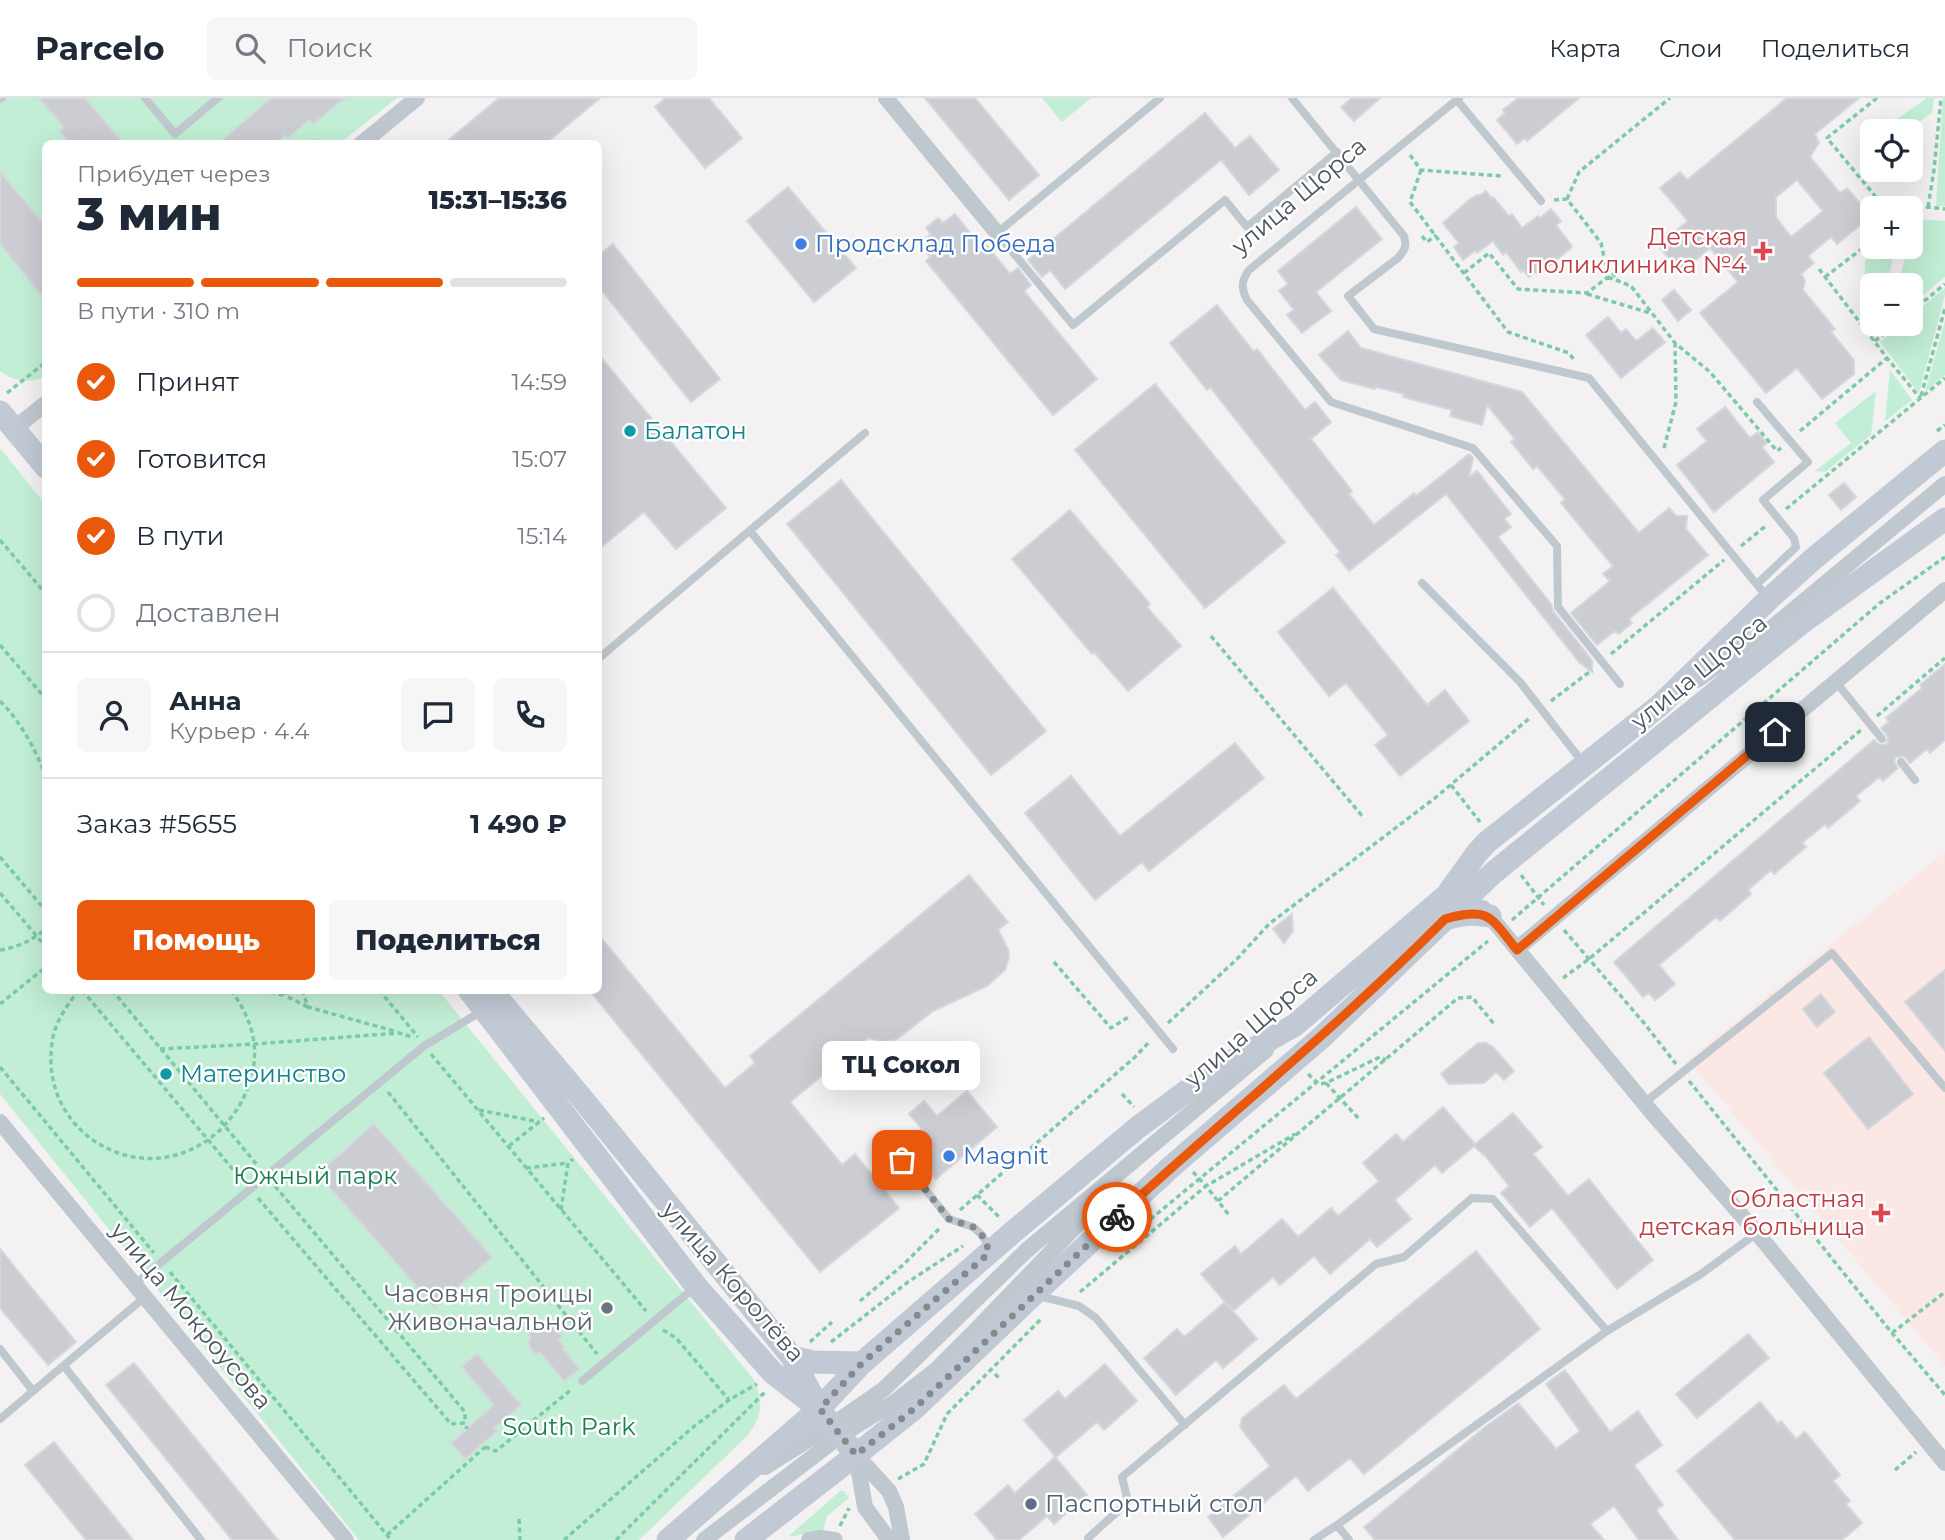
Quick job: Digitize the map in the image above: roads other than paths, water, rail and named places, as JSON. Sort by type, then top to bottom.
[{"type":"main road","points":[[7,421],[42,462]]},
{"type":"main road","name":"улица Щорса","points":[[1458,896],[1477,853],[1492,838],[1659,706],[1763,592],[1812,560],[1945,451]]},
{"type":"main road","name":"улица Щорса","points":[[1295,1026],[1458,896],[1501,867],[1800,624],[1945,519]]},
{"type":"main road","points":[[1458,896],[1462,914],[1477,914],[1495,923]]},
{"type":"main road","points":[[746,1540],[915,1408],[1172,1166],[1322,1037],[1458,896]]},
{"type":"main road","name":"улица Королёва","points":[[488,1000],[573,1127],[696,1286],[773,1373],[831,1423]]},
{"type":"main road","name":"улица Королёва","points":[[488,1000],[585,1102],[799,1359],[831,1423]]},
{"type":"main road","points":[[668,1540],[721,1494],[831,1423],[862,1363],[985,1244],[1212,1073],[1295,1026]]},
{"type":"main road","points":[[799,1359],[862,1363]]},
{"type":"main road","points":[[831,1423],[856,1455]]},
{"type":"street","points":[[366,140],[417,98]]},
{"type":"street","points":[[886,98],[997,233]]},
{"type":"street","points":[[7,421],[42,405]]},
{"type":"street","points":[[1800,624],[1941,488]]},
{"type":"street","name":"улица Щорса","points":[[1659,706],[1763,635],[1941,488]]},
{"type":"street","points":[[1517,950],[1945,590]]},
{"type":"street","points":[[1458,896],[1495,923],[1648,1108],[1758,1233],[1944,1462]]},
{"type":"street","name":"улица Щорса","points":[[704,1540],[831,1423],[896,1401],[937,1369],[1153,1146],[1295,1026]]},
{"type":"street","name":"улица Мокроусова","points":[[0,1122],[346,1540]]},
{"type":"street","points":[[856,1455],[885,1487],[896,1507],[902,1540]]},
{"type":"street","points":[[856,1455],[865,1507],[889,1540]]},
{"type":"street","points":[[678,1540],[721,1494]]},
{"type":"street","points":[[809,1540],[834,1540]]},
{"type":"lane","points":[[145,98],[174,134],[218,98]]},
{"type":"lane","points":[[1160,98],[997,233],[1073,325],[1225,200],[1247,227],[1337,152]]},
{"type":"lane","points":[[1292,98],[1405,236],[1405,251],[1348,296],[1374,329],[1589,378],[1763,592],[1796,547],[1794,538],[1763,499],[1808,462],[1757,402]]},
{"type":"lane","points":[[1458,99],[1541,201]]},
{"type":"lane","name":"улица Щорса","points":[[1458,99],[1249,270],[1243,278],[1242,289],[1247,300],[1331,402],[1473,448],[1557,546],[1558,607],[1620,684]]},
{"type":"lane","points":[[602,656],[865,433]]},
{"type":"lane","points":[[750,531],[1173,1049]]},
{"type":"lane","points":[[1422,583],[1520,682],[1584,764]]},
{"type":"lane","points":[[1836,682],[1882,739]]},
{"type":"lane","points":[[1901,762],[1915,780]]},
{"type":"lane","points":[[1648,1108],[1682,1072],[1832,953],[1945,1088]]},
{"type":"lane","points":[[0,1419],[64,1366],[140,1291],[161,1262],[424,1046],[488,1000]]},
{"type":"lane","points":[[902,1160],[949,1219],[973,1227],[985,1244]]},
{"type":"lane","points":[[1089,1540],[1088,1538],[1128,1502],[1122,1477],[1376,1264],[1404,1256],[1472,1198],[1493,1199],[1606,1331]]},
{"type":"lane","points":[[1314,1540],[1606,1331],[1701,1274],[1758,1233]]},
{"type":"lane","points":[[582,1381],[696,1286]]},
{"type":"lane","points":[[1033,1295],[1079,1306],[1096,1318],[1185,1425]]},
{"type":"lane","points":[[0,1349],[33,1391]]},
{"type":"lane","points":[[64,1366],[201,1540]]},
{"type":"lane","points":[[1337,1525],[1349,1540]]},
{"type":"place","name":"Продсклад Победа","points":[[801,244]]},
{"type":"place","name":"Детская поликлиника №4","points":[[1763,251]]},
{"type":"place","name":"Балатон","points":[[630,431]]},
{"type":"place","name":"Материнство","points":[[166,1074]]},
{"type":"place","name":"Magnit","points":[[949,1156]]},
{"type":"place","name":"ТЦ Сокол","points":[[902,1160]]},
{"type":"place","name":"Областная детская больница","points":[[1881,1213]]},
{"type":"place","name":"Часовня Троицы Живоначальной","points":[[607,1308]]},
{"type":"place","name":"Паспортный стол","points":[[1031,1504]]},
{"type":"park label","name":"Южный парк","points":[[315,1176]]},
{"type":"park label","name":"South Park","points":[[569,1427]]}]
